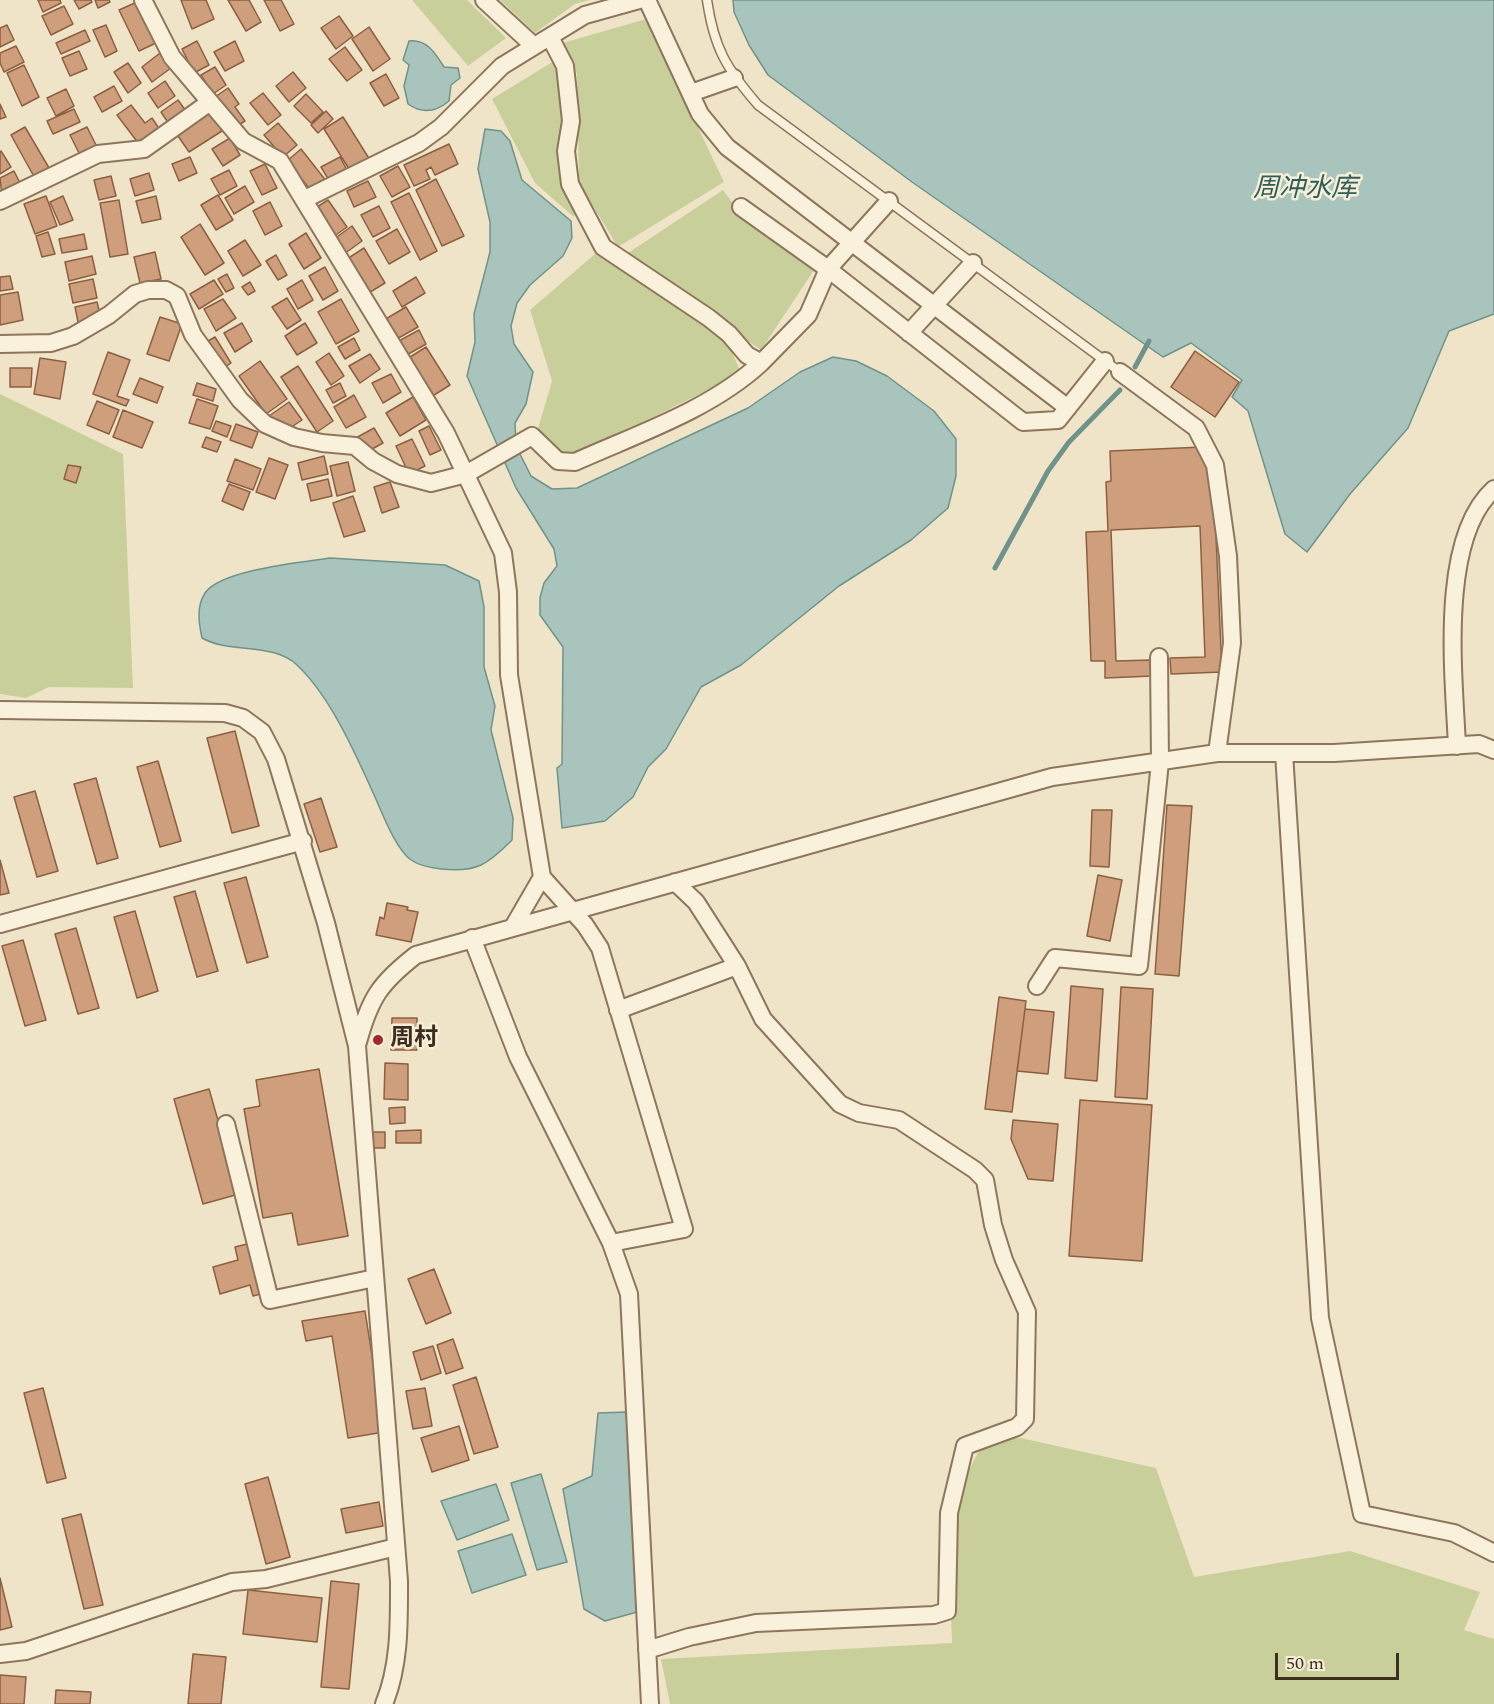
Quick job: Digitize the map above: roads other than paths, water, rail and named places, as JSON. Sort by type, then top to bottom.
[{"type":"street","points":[[143,0],[172,57],[243,141],[280,161],[305,199],[446,433],[503,553],[508,592],[509,675],[542,877],[585,925],[600,948],[684,1229],[611,1243]]},
{"type":"street","points":[[484,0],[534,46]]},
{"type":"street","points":[[305,199],[419,143],[441,127],[502,66],[585,15],[639,0]]},
{"type":"street","points":[[647,0],[700,114],[727,147],[1068,408]]},
{"type":"street","points":[[550,37],[565,66],[571,121],[566,151],[570,184],[603,247],[709,318],[729,334],[747,355],[761,363]]},
{"type":"street","points":[[691,93],[734,78]]},
{"type":"street","points":[[0,201],[98,154],[144,148],[210,102]]},
{"type":"street","points":[[0,344],[51,344],[73,336],[109,315],[135,294],[166,290],[177,296],[193,335],[215,368],[240,400],[265,424],[294,436],[322,443],[355,446],[373,461],[396,474],[431,483],[466,474],[532,436],[558,461],[575,462],[706,402],[743,380],[808,315],[828,269],[890,201]]},
{"type":"street","points":[[741,207],[828,269],[1023,422],[1058,420],[1106,361]]},
{"type":"street","points":[[909,333],[973,263]]},
{"type":"street","points":[[1120,372],[1197,428],[1215,465],[1228,556],[1232,643],[1217,753]]},
{"type":"street","points":[[1457,746],[1451,632],[1461,550],[1471,522],[1494,489]]},
{"type":"street","points":[[1037,986],[1055,958],[1139,966],[1160,762],[1159,657]]},
{"type":"street","points":[[0,710],[216,712],[243,718],[262,732],[276,759],[303,841],[357,1046],[396,1547],[399,1633],[393,1682],[384,1704]]},
{"type":"street","points":[[357,1046],[367,1008],[390,976],[416,955],[1052,777],[1217,753],[1284,753],[1479,744],[1494,750]]},
{"type":"street","points":[[1284,753],[1320,1318],[1362,1514],[1454,1533],[1494,1553]]},
{"type":"street","points":[[0,924],[303,841]]},
{"type":"street","points":[[513,927],[542,877]]},
{"type":"street","points":[[647,1650],[689,1637],[756,1623],[934,1615],[946,1611],[949,1513],[965,1446],[1017,1427],[1025,1419],[1027,1312],[1004,1260],[993,1225],[985,1180],[975,1170],[899,1120],[859,1113],[840,1104],[763,1018],[737,966],[696,902],[675,882]]},
{"type":"street","points":[[472,939],[518,1057],[611,1243],[629,1294],[650,1704]]},
{"type":"street","points":[[618,1010],[737,966]]},
{"type":"street","points":[[226,1124],[270,1300],[375,1278]]},
{"type":"street","points":[[0,1653],[26,1651],[232,1581],[266,1579],[396,1547]]},
{"type":"lane","points":[[707,0],[712,35],[734,78],[758,105],[1120,372]]},
{"type":"water","name":"周冲水库","points":[[733,0],[1494,0],[1494,314],[1449,331],[1408,428],[1350,494],[1307,552],[1285,534],[1248,411],[1232,397],[1242,380],[1191,343],[1163,357],[912,182],[768,75],[749,45],[734,12]]},
{"type":"water","points":[[409,41],[426,45],[444,67],[458,68],[460,78],[451,85],[449,101],[439,108],[424,110],[408,104],[404,86],[409,65],[403,60]]},
{"type":"water","points":[[485,129],[501,131],[510,141],[522,180],[571,221],[572,238],[563,256],[530,285],[517,303],[511,326],[514,344],[533,372],[526,404],[515,423],[516,446],[531,476],[552,489],[577,488],[748,408],[800,372],[833,357],[856,361],[887,376],[934,411],[956,439],[956,476],[948,508],[911,540],[839,586],[741,665],[701,687],[666,749],[648,767],[633,797],[605,821],[562,828],[557,768],[562,764],[563,647],[540,615],[540,598],[544,583],[557,566],[554,549],[516,488],[467,376],[475,342],[474,314],[490,252],[490,222],[478,169]]},
{"type":"water","points":[[330,558],[445,565],[479,581],[484,607],[484,667],[495,706],[491,730],[513,818],[512,840],[481,865],[464,870],[453,870],[429,867],[411,860],[405,855],[390,831],[351,745],[332,710],[297,665],[276,653],[225,646],[202,638],[199,621],[200,604],[205,593],[214,585],[227,578],[263,568]]},
{"type":"water","points":[[626,1412],[637,1612],[605,1621],[584,1609],[563,1489],[592,1476],[598,1413]]},
{"type":"water","points":[[541,1474],[567,1562],[537,1570],[511,1483]]},
{"type":"water","points":[[496,1484],[509,1520],[457,1540],[441,1501]]},
{"type":"water","points":[[512,1534],[526,1575],[472,1593],[458,1551]]},
{"type":"waterway","points":[[1135,367],[1149,341]]},
{"type":"waterway","points":[[995,568],[1048,471],[1069,442],[1120,390]]},
{"type":"place","name":"周村","points":[[378,1040]]}]
